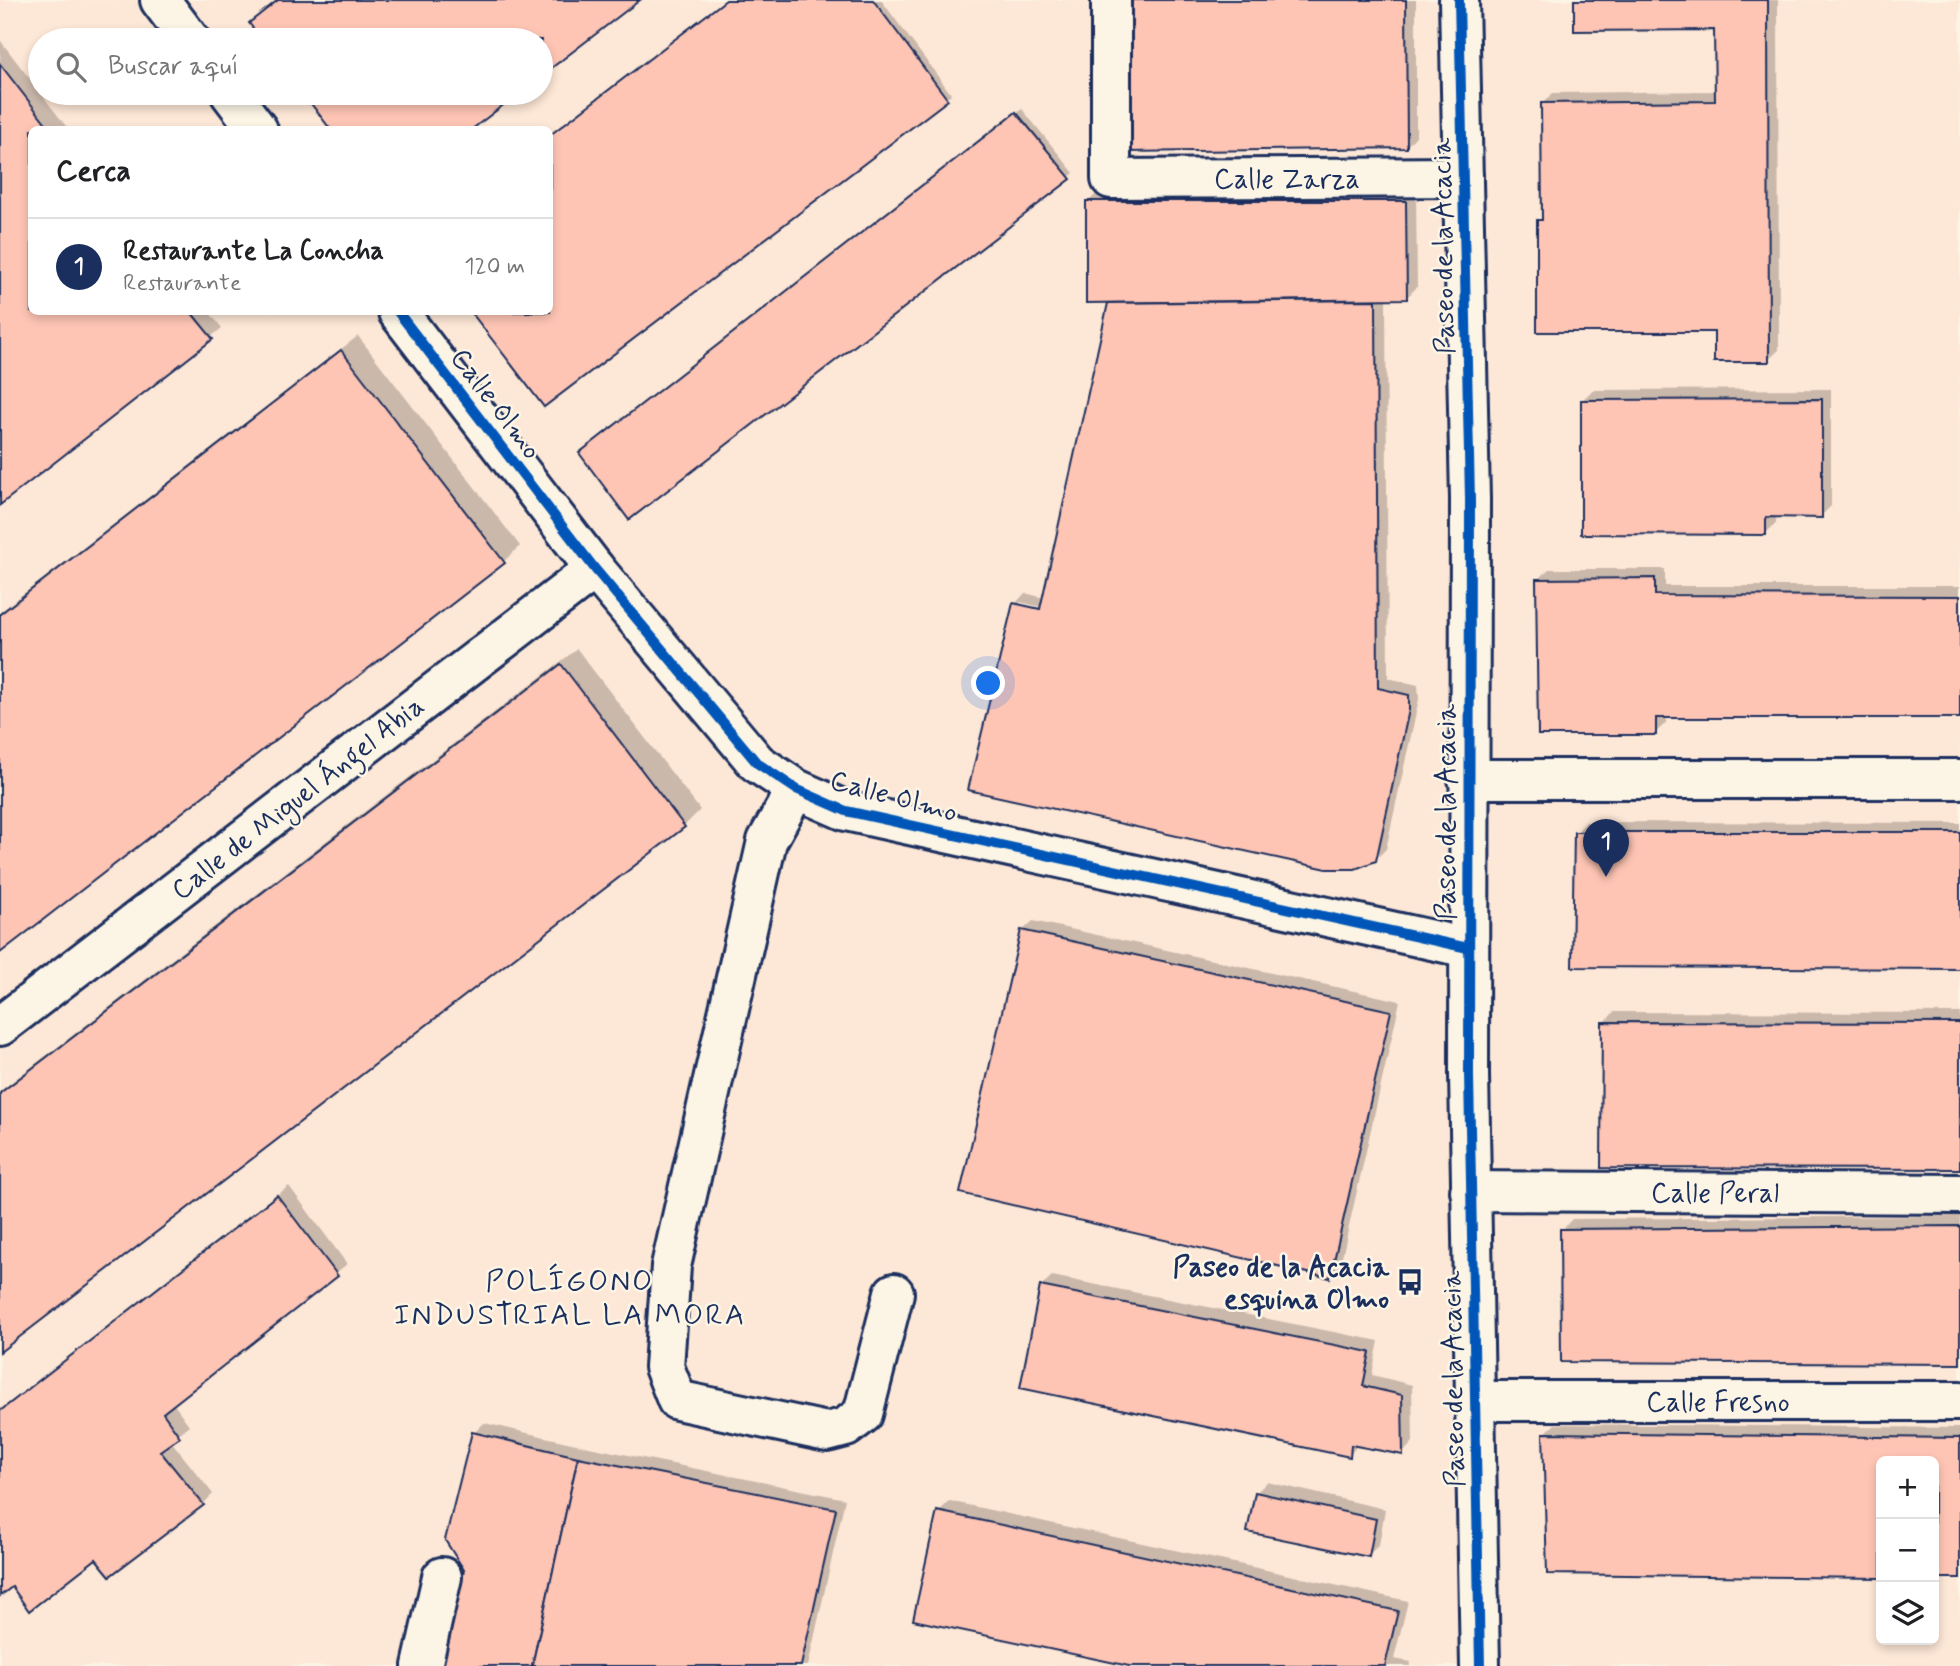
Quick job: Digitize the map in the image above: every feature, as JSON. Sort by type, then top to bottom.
[{"type":"street","name":"Calle Zarza","points":[[1111,0],[1111,179],[1463,177]]},
{"type":"street","name":"Paseo de la Acacia","points":[[1459,0],[1470,499],[1470,1191],[1480,1666]]},
{"type":"street","points":[[239,105],[255,126]]},
{"type":"street","name":"Calle Olmo","points":[[400,315],[595,569],[757,764],[796,789],[846,811],[1468,948]]},
{"type":"street","name":"Calle de Miguel Ángel Abia","points":[[0,1026],[595,569]]},
{"type":"street","points":[[1468,779],[1960,779]]},
{"type":"street","name":"Calle Olmo","points":[[796,789],[767,841],[671,1266],[664,1367],[677,1400],[827,1432],[846,1427],[863,1413],[894,1293]]},
{"type":"street","name":"Calle Peral","points":[[1470,1191],[1960,1194]]},
{"type":"street","name":"Calle Fresno","points":[[1476,1401],[1960,1401]]},
{"type":"street","points":[[422,1666],[442,1577]]},
{"type":"shaded area","points":[[0,0],[1960,0],[1960,1666],[0,1666]]},
{"type":"building","points":[[278,0],[640,0],[553,67],[553,28],[253,28],[249,23]]},
{"type":"building","points":[[726,0],[873,0],[948,100],[544,407],[473,315],[553,315],[553,133]]},
{"type":"building","points":[[1129,0],[1406,0],[1407,148],[1127,152]]},
{"type":"building","points":[[1574,0],[1768,0],[1769,362],[1714,362],[1714,332],[1537,332],[1537,220],[1542,220],[1541,103],[1715,101],[1714,30],[1574,31]]},
{"type":"building","points":[[0,64],[28,100],[28,105],[32,105],[48,126],[28,126],[28,315],[193,315],[213,339],[0,505]]},
{"type":"building","points":[[312,105],[503,105],[476,126],[328,126]]},
{"type":"building","points":[[1016,112],[1071,179],[629,520],[579,453]]},
{"type":"building","points":[[1086,201],[1406,201],[1407,299],[1086,303]]},
{"type":"building","points":[[1376,300],[1378,688],[1409,695],[1409,710],[1376,861],[1355,869],[1327,869],[968,790],[1013,603],[1040,609],[1108,303]]},
{"type":"building","points":[[341,350],[505,563],[0,953],[0,614]]},
{"type":"building","points":[[1822,399],[1822,518],[1766,517],[1766,535],[1581,534],[1581,400]]},
{"type":"building","points":[[1655,578],[1655,595],[1960,596],[1960,718],[1656,718],[1656,735],[1538,735],[1536,579]]},
{"type":"building","points":[[561,664],[685,827],[0,1352],[0,1093]]},
{"type":"building","points":[[1574,832],[1960,832],[1960,969],[1572,967]]},
{"type":"building","points":[[1021,930],[1391,1011],[1330,1278],[960,1193]]},
{"type":"building","points":[[1602,1022],[1960,1023],[1960,1169],[1601,1168]]},
{"type":"building","points":[[277,1195],[338,1276],[163,1413],[180,1437],[160,1451],[204,1505],[110,1576],[96,1559],[29,1611],[12,1587],[0,1596],[0,1411]]},
{"type":"building","points":[[1960,1226],[1960,1364],[1561,1362],[1560,1229]]},
{"type":"building","points":[[1040,1286],[1370,1352],[1363,1386],[1402,1395],[1403,1455],[1351,1445],[1350,1457],[1020,1388]]},
{"type":"building","points":[[472,1432],[578,1457],[532,1666],[442,1666],[464,1570],[445,1540]]},
{"type":"building","points":[[1543,1433],[1960,1438],[1960,1578],[1939,1578],[1939,1456],[1876,1456],[1876,1578],[1547,1574]]},
{"type":"building","points":[[578,1457],[836,1509],[801,1666],[532,1666]]},
{"type":"building","points":[[1255,1492],[1376,1519],[1369,1557],[1247,1532]]},
{"type":"building","points":[[937,1511],[1398,1611],[1385,1666],[1129,1666],[913,1620]]},
{"type":"cycle path","points":[[1459,0],[1470,499],[1469,1075],[1480,1666]]},
{"type":"cycle path","points":[[400,315],[595,569],[757,763],[796,789],[846,811],[1468,948]]},
{"type":"place","name":"Restaurante La Concha","points":[[1606,877]]},
{"type":"place","name":"Paseo de la Acacia esquina Olmo","points":[[1410,1282]]},
{"type":"district","name":"POLÍGONO INDUSTRIAL LA MORA","points":[[570,1297]]}]
